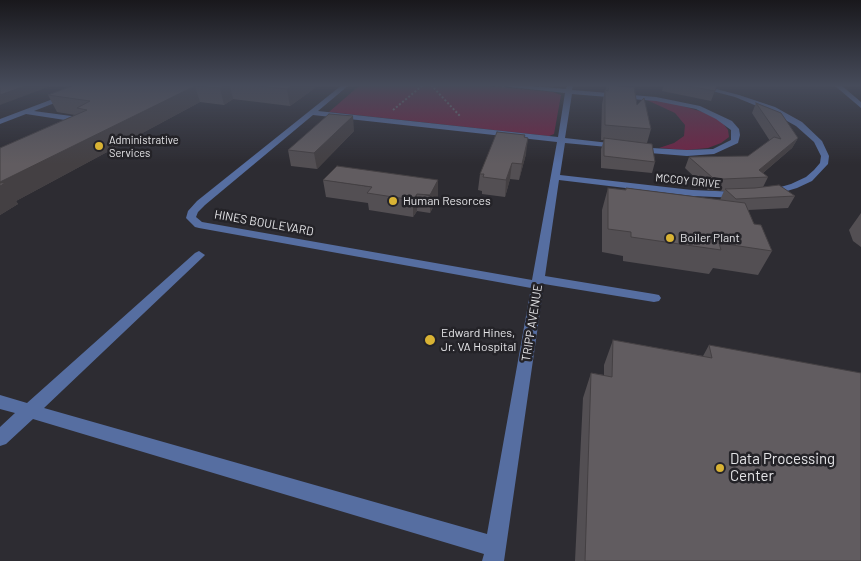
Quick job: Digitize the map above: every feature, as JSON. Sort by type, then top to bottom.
[{"type":"street","points":[[0,116],[12,111]]},
{"type":"street","name":"TRIPP AVENUE","points":[[494,554],[567,111]]},
{"type":"street","points":[[312,113],[687,153],[723,149],[735,141],[734,129],[729,124],[706,111]]},
{"type":"street","name":"MCCOY DRIVE","points":[[556,177],[719,196],[774,192],[809,179],[824,164],[825,156],[823,148],[810,132],[776,111]]},
{"type":"street","points":[[0,122],[25,112],[82,120],[80,124],[71,128]]},
{"type":"street","name":"HINES BOULEVARD","points":[[312,113],[196,208],[190,218],[199,225],[539,282]]},
{"type":"street","points":[[0,128],[37,114]]},
{"type":"street","points":[[0,438],[199,255]]},
{"type":"street","points":[[539,282],[654,298]]},
{"type":"street","points":[[0,402],[494,554]]},
{"type":"path","points":[[455,111],[464,121]]},
{"type":"shaded area","points":[[558,111],[554,134],[549,136],[329,112]]},
{"type":"shaded area","points":[[671,111],[700,111],[710,114],[722,122],[728,130],[729,137],[721,143],[708,148],[687,150],[659,148],[674,143],[684,136],[685,125]]},
{"type":"building","points":[[84,111],[144,111],[0,182],[0,148]]},
{"type":"building","points":[[605,111],[647,111],[651,129],[605,125]]},
{"type":"building","points":[[762,111],[781,113],[798,138],[759,170],[768,177],[713,178],[689,157],[748,156],[774,137],[781,139]]},
{"type":"building","points":[[329,114],[353,116],[314,153],[288,150]]},
{"type":"building","points":[[497,132],[525,135],[524,137],[528,138],[522,164],[512,163],[506,180],[483,177],[484,174],[480,174]]},
{"type":"building","points":[[604,138],[652,144],[655,162],[604,156]]},
{"type":"building","points":[[337,166],[438,180],[430,195],[417,194],[413,200],[367,193],[372,187],[323,180]]},
{"type":"building","points":[[779,185],[795,196],[736,199],[725,189],[755,188]]},
{"type":"building","points":[[608,188],[626,190],[626,188],[745,203],[754,224],[761,225],[772,251],[719,243],[721,250],[631,237],[631,232],[608,229]]},
{"type":"building","name":"Data Processing Center","points":[[613,340],[712,358],[709,345],[861,373],[861,561],[585,561],[591,373],[612,377]]},
{"type":"place","name":"Administrative Services","points":[[99,146]]},
{"type":"place","name":"Human Resorces","points":[[393,201]]},
{"type":"place","name":"Boiler Plant","points":[[670,238]]},
{"type":"place","name":"Edward Hines, Jr. VA Hospital","points":[[430,340]]},
{"type":"place","name":"Data Processing Center","points":[[720,468]]}]
